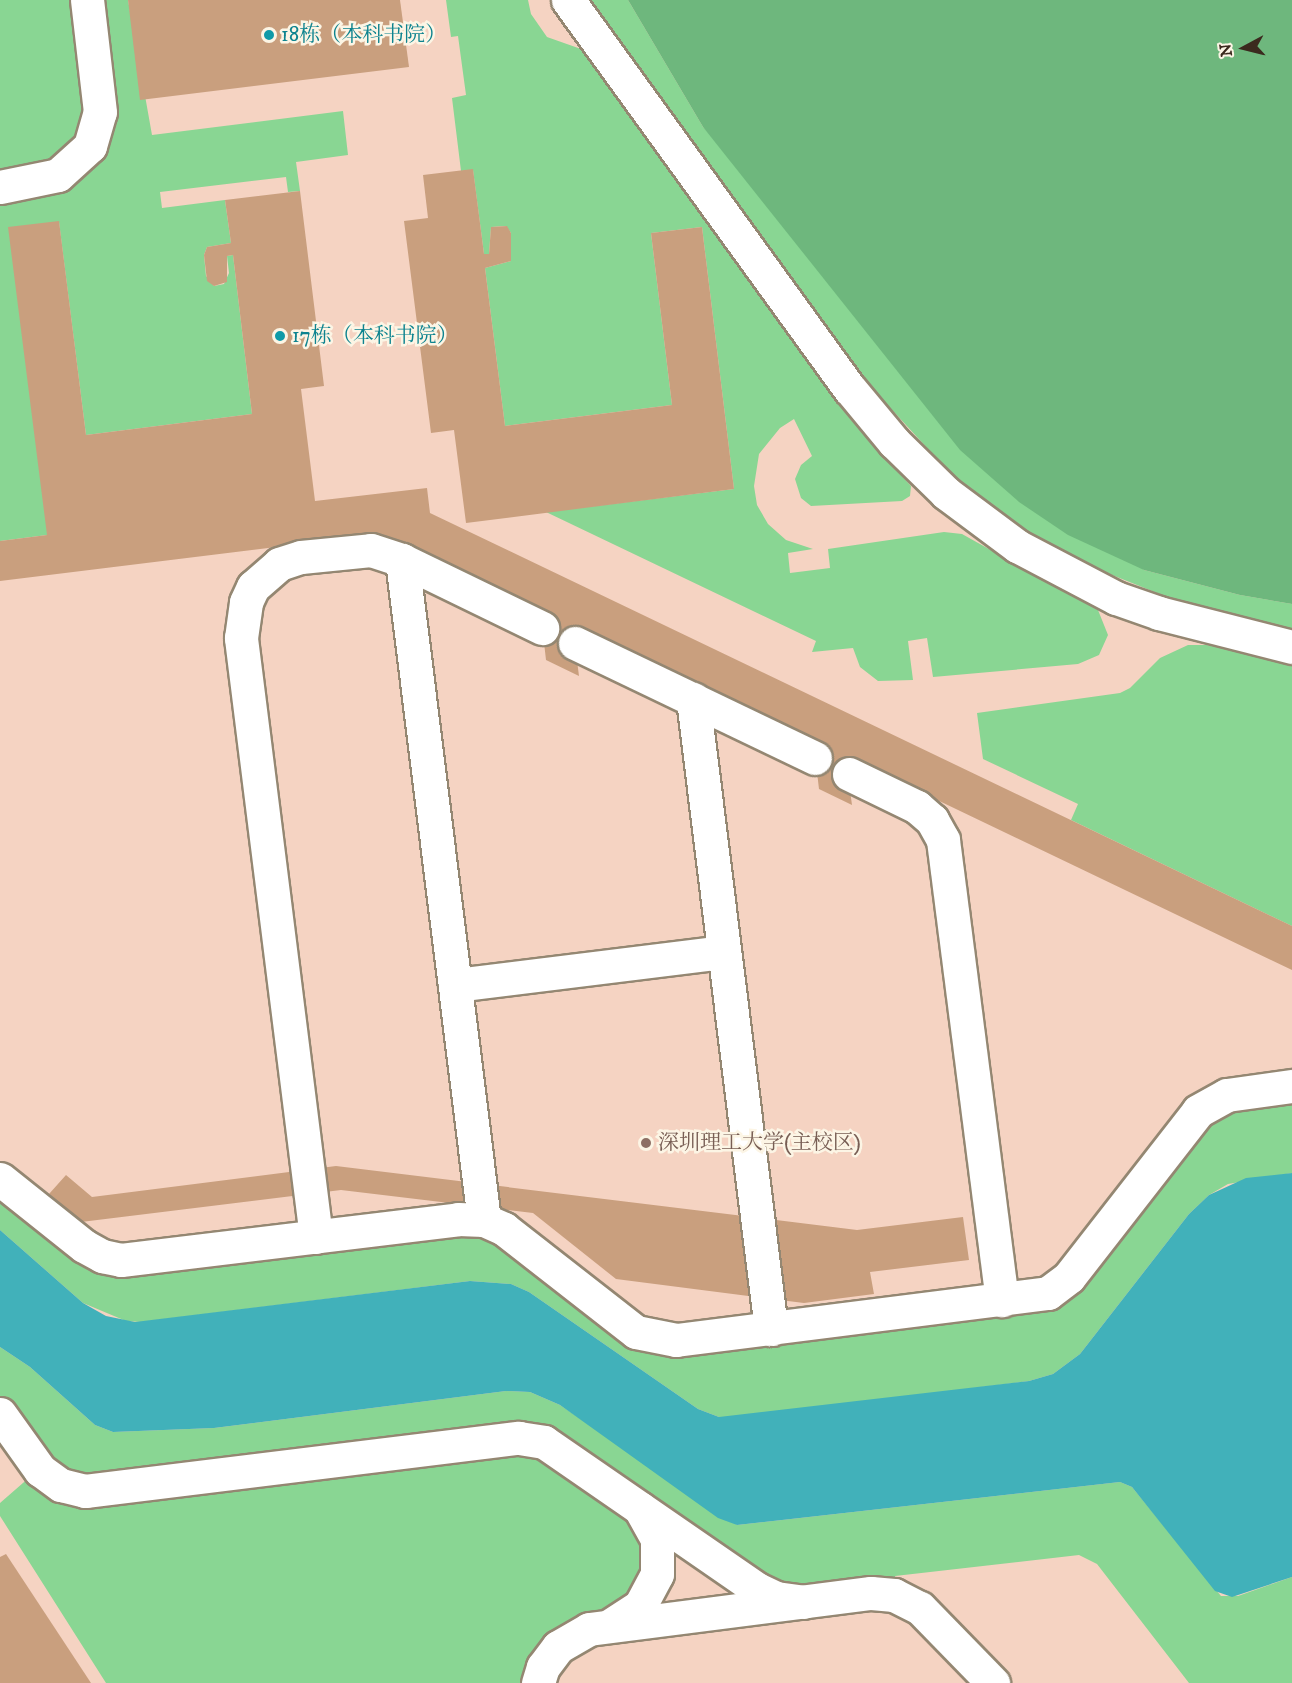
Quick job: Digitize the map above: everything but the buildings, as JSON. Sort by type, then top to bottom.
[{"type":"lane","points":[[0,187],[58,175],[90,146],[99,124],[99,105],[87,0]]},
{"type":"lane","points":[[568,0],[850,389],[894,442],[946,493],[1017,546],[1116,598],[1159,613],[1292,647]]},
{"type":"lane","points":[[316,1237],[241,638],[242,613],[253,587],[288,561],[371,550],[402,560],[542,628]]},
{"type":"lane","points":[[402,560],[484,1220]]},
{"type":"lane","points":[[575,643],[815,758]]},
{"type":"lane","points":[[693,699],[771,1329]]},
{"type":"lane","points":[[849,774],[917,807],[937,828],[946,850],[1002,1300]]},
{"type":"lane","points":[[455,985],[724,952]]},
{"type":"lane","points":[[0,1179],[84,1246],[112,1258],[141,1259],[458,1219],[484,1220],[504,1228],[624,1323],[649,1336],[675,1340],[1048,1293],[1065,1281],[1198,1111],[1227,1095],[1292,1086]]},
{"type":"lane","points":[[0,1414],[40,1470],[73,1489],[98,1491],[519,1438],[555,1447],[757,1589],[776,1598],[804,1602]]},
{"type":"lane","points":[[538,1683],[543,1667],[558,1647],[573,1635],[617,1622],[640,1606],[657,1574],[657,1539],[648,1518],[633,1501]]},
{"type":"lane","points":[[598,1627],[871,1593],[904,1599],[920,1608],[993,1683]]},
{"type":"shaded area","name":"深圳理工大学(主校区)","points":[[0,0],[628,0],[703,127],[1240,595],[1292,604],[1292,1683],[0,1683]]},
{"type":"green space","points":[[0,0],[76,0],[89,115],[65,159],[0,175]]},
{"type":"green space","points":[[97,0],[128,0],[152,135],[343,111],[348,155],[296,162],[300,191],[288,192],[286,177],[160,192],[162,208],[225,200],[231,243],[207,247],[204,255],[206,276],[214,286],[224,284],[229,273],[227,256],[233,255],[252,414],[86,435],[59,222],[47,535],[0,541],[0,198],[83,171]]},
{"type":"green space","points":[[446,0],[528,0],[531,14],[547,37],[581,49],[851,420],[911,486],[910,496],[902,501],[811,506],[801,498],[795,479],[801,465],[812,456],[794,419],[780,428],[759,454],[754,486],[757,505],[768,524],[786,540],[813,549],[788,553],[790,573],[830,568],[828,549],[944,532],[962,534],[1098,610],[1108,635],[1099,655],[1078,664],[933,677],[927,638],[908,641],[913,680],[878,681],[860,667],[853,648],[812,652],[816,641],[546,512],[734,489],[702,227],[651,233],[672,405],[505,426],[485,268],[511,261],[511,233],[506,226],[491,227],[489,254],[484,254],[473,170],[461,171],[452,98],[466,95],[458,36],[451,37]]},
{"type":"green space","points":[[590,0],[628,0],[703,127],[1144,570],[1240,595],[1292,604],[1292,629],[1172,599],[1087,565],[1036,537],[951,474],[871,387]]},
{"type":"green space","points":[[628,0],[1292,0],[1292,604],[1240,595],[1144,570],[1068,535],[1019,502],[960,450],[703,127]]},
{"type":"green space","points":[[1188,645],[1207,645],[1292,665],[1292,926],[1071,820],[1078,804],[983,759],[977,713],[1120,693],[1130,688],[1160,658]]},
{"type":"green space","points":[[1292,1096],[1292,1173],[1228,1184],[1209,1195],[1189,1214],[1080,1354],[1053,1374],[1029,1381],[736,1418],[719,1417],[698,1409],[529,1292],[511,1284],[470,1281],[141,1322],[126,1321],[83,1303],[0,1230],[0,1193],[84,1258],[479,1229],[622,1334],[1032,1307],[1213,1113]]},
{"type":"green space","points":[[0,1347],[30,1367],[95,1425],[113,1432],[214,1428],[506,1391],[530,1392],[560,1405],[737,1525],[1120,1482],[1132,1487],[1221,1596],[1238,1596],[1292,1577],[1292,1683],[1189,1683],[1097,1564],[1079,1555],[895,1576],[896,1586],[783,1590],[571,1445],[99,1480],[65,1476],[0,1400]]},
{"type":"green space","points":[[535,1450],[644,1531],[641,1587],[528,1683],[106,1683],[0,1516],[0,1503],[31,1476],[40,1485]]},
{"type":"water","points":[[1292,1173],[1292,1577],[1232,1597],[1215,1591],[1132,1487],[1120,1482],[737,1525],[718,1518],[560,1405],[530,1392],[506,1391],[214,1428],[113,1432],[95,1425],[30,1367],[0,1347],[0,1230],[83,1303],[106,1316],[135,1322],[470,1281],[511,1284],[529,1292],[698,1409],[719,1417],[1029,1381],[1053,1374],[1080,1354],[1189,1214],[1209,1195],[1246,1178]]},
{"type":"place","name":"18栋（本科书院）","points":[[269,35]]},
{"type":"place","name":"17栋（本科书院）","points":[[280,336]]},
{"type":"place","name":"深圳理工大学(主校区)","points":[[646,1143]]}]
